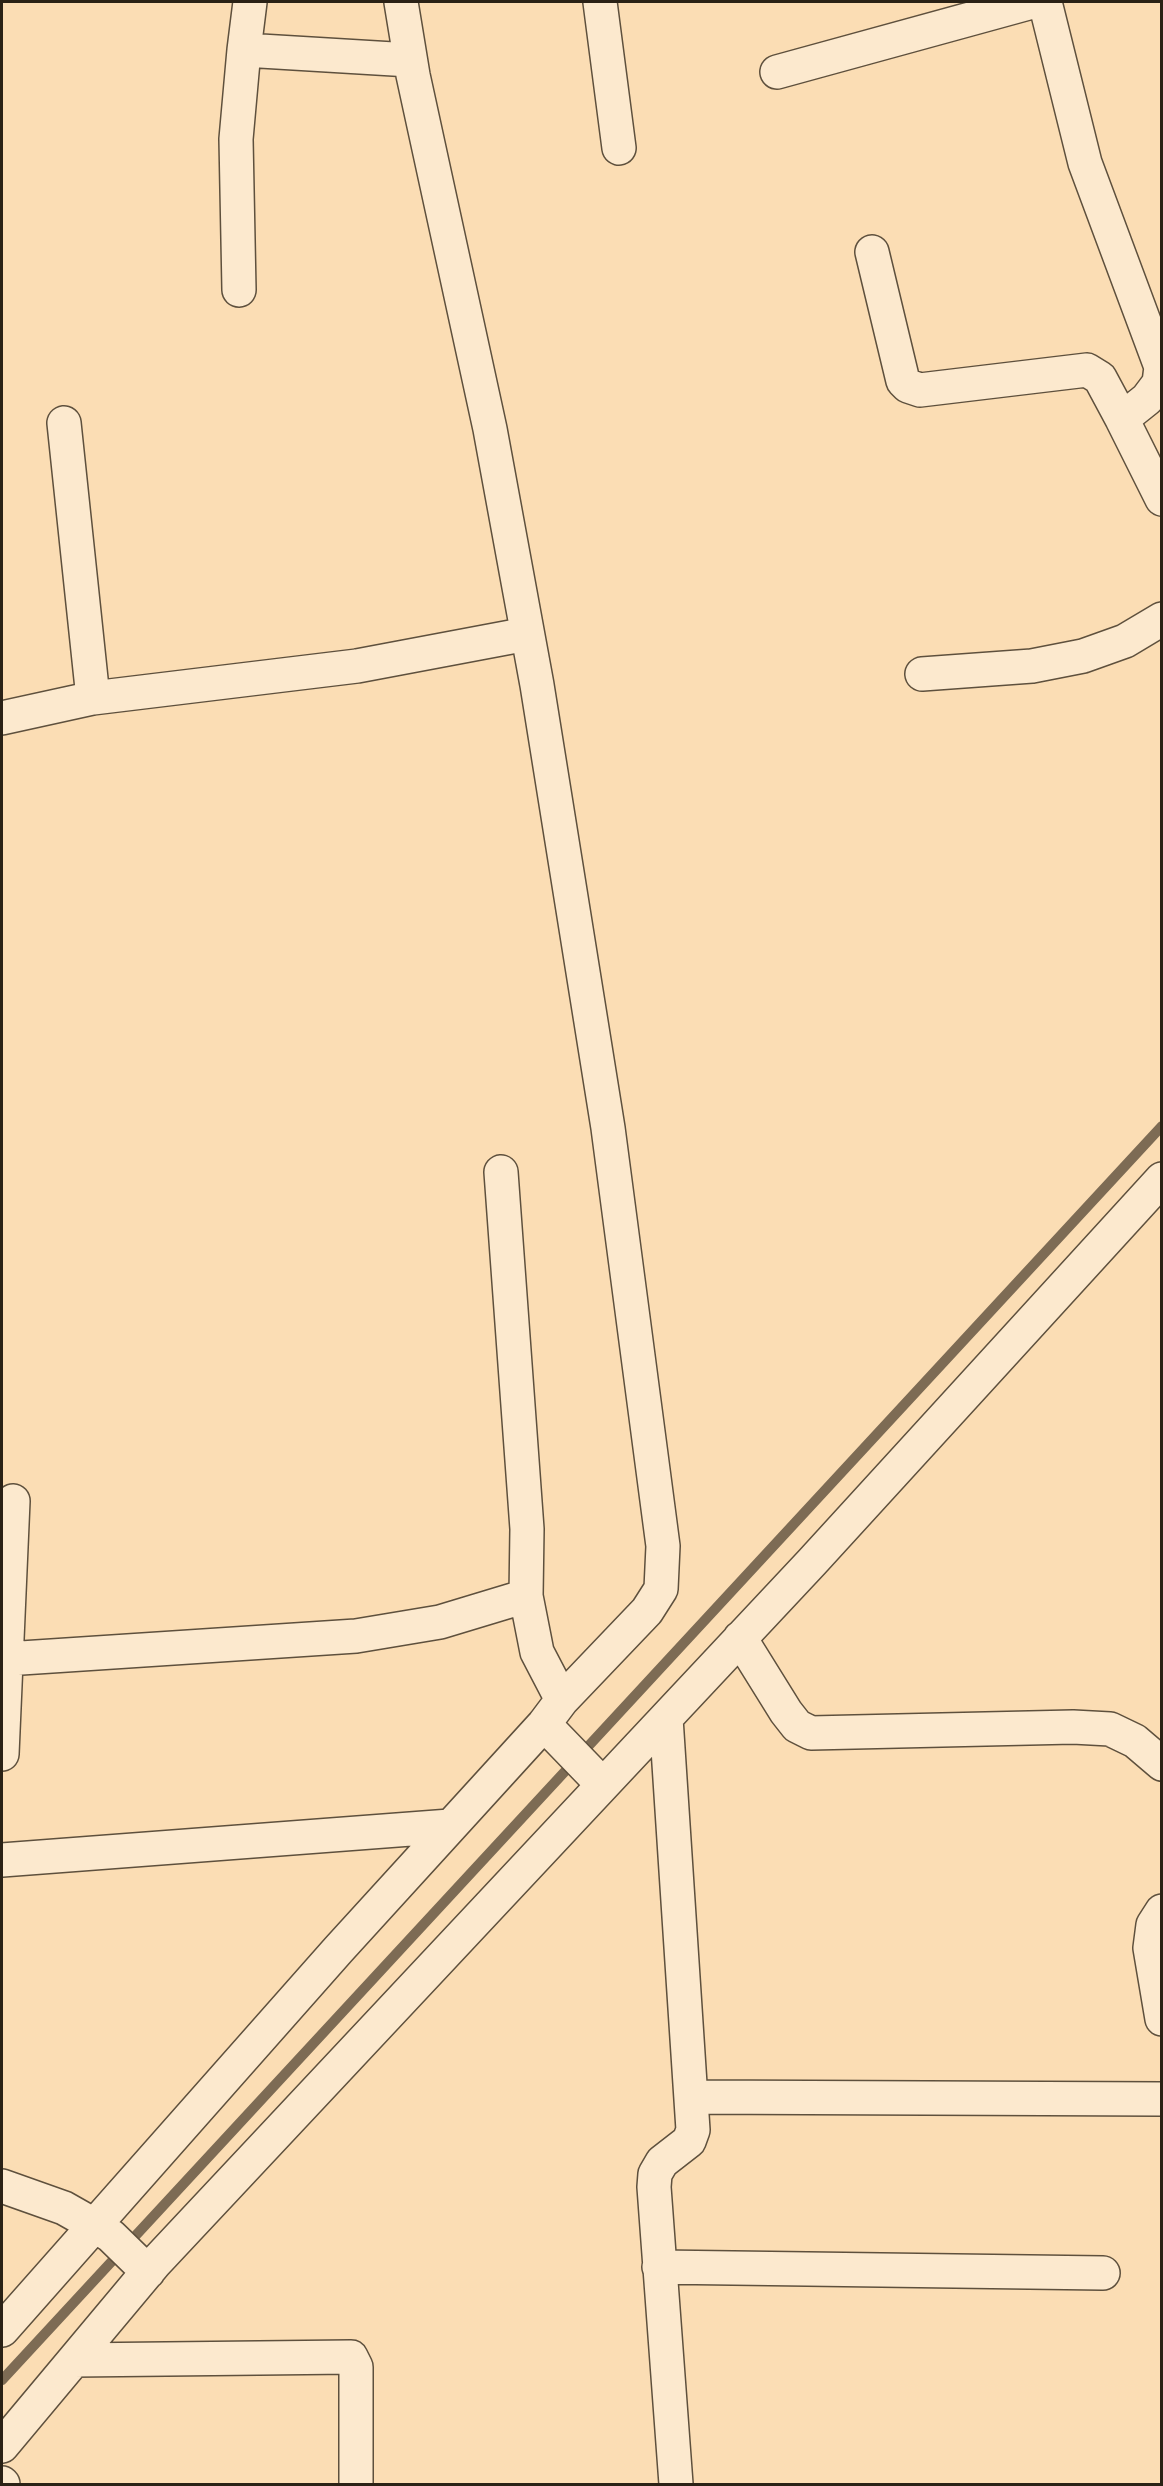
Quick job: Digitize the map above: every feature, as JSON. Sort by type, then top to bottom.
[{"type":"street","points":[[239,290],[236,139],[250,2]]},
{"type":"street","points":[[2,2330],[102,2231],[450,1826],[556,1723],[647,1611],[661,1589],[663,1546],[608,1128],[527,633],[490,429],[410,60],[401,2]]},
{"type":"street","points":[[600,2],[619,148]]},
{"type":"street","points":[[777,72],[1032,2]]},
{"type":"street","points":[[1045,2],[1085,163],[1161,367],[1159,383],[1147,399],[1122,419]]},
{"type":"street","points":[[244,50],[410,60]]},
{"type":"street","points":[[872,252],[903,381],[908,386],[920,390],[1087,369],[1100,378],[1161,499]]},
{"type":"street","points":[[64,423],[93,698]]},
{"type":"street","points":[[922,674],[1032,666],[1083,656],[1125,641],[1161,619]]},
{"type":"street","points":[[2,718],[93,698],[357,666],[527,633]]},
{"type":"street","points":[[501,1172],[527,1529],[526,1596],[537,1652],[556,1723],[595,1777]]},
{"type":"street","points":[[2,2446],[74,2360],[142,2267],[595,1777],[666,1718],[1161,1179]]},
{"type":"street","points":[[2,1754],[13,1500]]},
{"type":"street","points":[[6,1659],[356,1636],[440,1622],[526,1596]]},
{"type":"street","points":[[740,1638],[796,1726],[811,1733],[1073,1727],[1110,1729],[1135,1741],[1161,1764]]},
{"type":"street","points":[[666,1718],[693,2130],[689,2141],[662,2162],[655,2174],[676,2484]]},
{"type":"street","points":[[2,1860],[450,1826]]},
{"type":"street","points":[[1161,1911],[1153,1925],[1150,1948],[1161,2019]]},
{"type":"street","points":[[692,2097],[1161,2099]]},
{"type":"street","points":[[2,2186],[64,2208],[102,2231],[142,2267]]},
{"type":"street","points":[[660,2267],[1103,2273]]},
{"type":"street","points":[[74,2360],[351,2357],[356,2367],[356,2484]]},
{"type":"waterway","points":[[2,2380],[1162,1126]]}]
